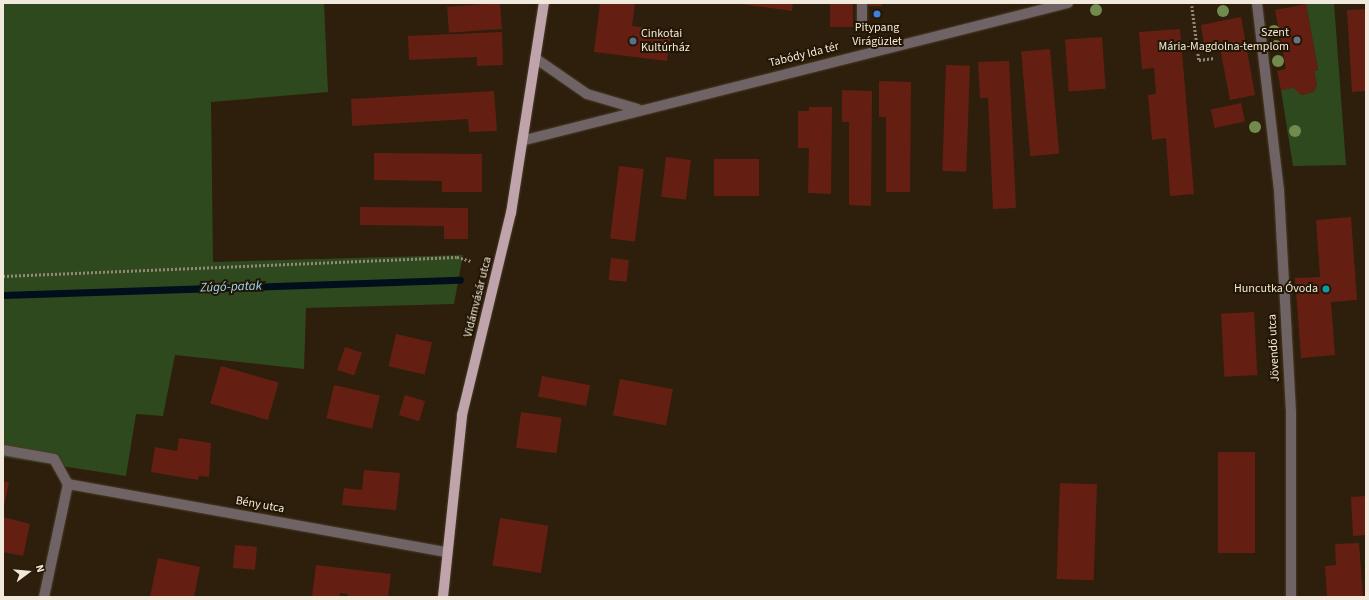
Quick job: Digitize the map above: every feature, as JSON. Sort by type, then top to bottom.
[{"type":"main road","name":"Vidámvásár utca","points":[[443,597],[462,415],[498,272],[525,140],[535,58],[544,3]]},
{"type":"street","points":[[862,3],[862,22]]},
{"type":"street","name":"Tabódy Ida tér","points":[[525,140],[638,109],[1043,5],[1068,3]]},
{"type":"street","name":"Jövendő utca","points":[[1257,3],[1280,190],[1290,414],[1291,597]]},
{"type":"street","name":"Tabódy Ida tér","points":[[535,58],[586,94],[638,109]]},
{"type":"street","points":[[3,450],[54,459],[68,484],[44,597]]},
{"type":"street","name":"Bény utca","points":[[68,484],[447,552]]},
{"type":"path","points":[[1192,6],[1199,60],[1215,58]]},
{"type":"path","points":[[3,276],[457,257],[471,260]]},
{"type":"green space","points":[[3,3],[324,3],[328,92],[211,102],[213,262],[463,255],[454,304],[306,308],[304,369],[175,355],[163,416],[136,414],[126,476],[3,457]]},
{"type":"green space","points":[[1334,3],[1346,165],[1293,166],[1281,90],[1294,87],[1301,95],[1313,92],[1317,86],[1314,71],[1318,70],[1306,4]]},
{"type":"building","points":[[500,3],[502,29],[449,33],[447,7]]},
{"type":"building","name":"Cinkotai Kultúrház","points":[[600,3],[635,3],[632,26],[671,31],[667,61],[594,52]]},
{"type":"building","points":[[734,3],[793,3],[792,11]]},
{"type":"building","points":[[830,3],[853,3],[853,27],[830,27]]},
{"type":"building","points":[[867,3],[882,3],[882,6],[867,6]]},
{"type":"building","name":"Szent Mária-Magdolna-templom","points":[[1306,4],[1318,70],[1314,71],[1317,86],[1313,92],[1301,95],[1294,88],[1281,90],[1277,71],[1286,69],[1275,10]]},
{"type":"building","points":[[1366,9],[1366,91],[1352,92],[1347,10]]},
{"type":"building","points":[[1241,17],[1255,95],[1230,100],[1220,48],[1205,50],[1201,25]]},
{"type":"building","points":[[1180,29],[1194,194],[1170,196],[1166,138],[1152,140],[1148,95],[1156,94],[1154,68],[1142,69],[1139,32]]},
{"type":"building","points":[[502,32],[503,65],[477,66],[477,57],[409,60],[408,36]]},
{"type":"building","points":[[1102,37],[1106,89],[1069,91],[1065,40]]},
{"type":"building","points":[[1050,49],[1059,154],[1030,156],[1021,52]]},
{"type":"building","points":[[1009,61],[1016,208],[993,209],[988,98],[980,98],[978,62]]},
{"type":"building","points":[[946,65],[970,66],[966,172],[942,171]]},
{"type":"building","points":[[879,81],[911,82],[910,192],[886,192],[886,117],[879,117]]},
{"type":"building","points":[[842,90],[872,91],[871,206],[849,205],[849,122],[842,122]]},
{"type":"building","points":[[494,91],[497,131],[469,132],[468,119],[352,126],[351,99]]},
{"type":"building","points":[[1241,103],[1245,122],[1215,128],[1211,109]]},
{"type":"building","points":[[809,107],[832,107],[831,194],[808,193],[809,148],[798,148],[798,111],[809,111]]},
{"type":"building","points":[[374,153],[482,154],[482,192],[442,192],[442,181],[374,180]]},
{"type":"building","points":[[666,157],[691,160],[686,200],[661,197]]},
{"type":"building","points":[[714,159],[759,159],[759,196],[714,196]]},
{"type":"building","points":[[619,166],[644,169],[635,242],[610,238]]},
{"type":"building","points":[[360,207],[468,208],[468,239],[444,239],[444,226],[360,225]]},
{"type":"building","name":"Huncutka Óvoda","points":[[1351,217],[1357,300],[1331,302],[1335,355],[1301,358],[1295,278],[1320,277],[1316,220]]},
{"type":"building","points":[[611,258],[629,260],[627,282],[609,280]]},
{"type":"building","points":[[1254,312],[1257,375],[1224,377],[1221,314]]},
{"type":"building","points":[[396,334],[432,342],[425,374],[389,366]]},
{"type":"building","points":[[345,347],[362,353],[354,376],[337,370]]},
{"type":"building","points":[[221,366],[279,383],[268,420],[210,403]]},
{"type":"building","points":[[542,376],[590,385],[586,406],[538,397]]},
{"type":"building","points":[[620,379],[673,389],[666,426],[613,415]]},
{"type":"building","points":[[334,385],[380,396],[372,429],[326,418]]},
{"type":"building","points":[[405,395],[425,401],[419,421],[399,415]]},
{"type":"building","points":[[521,412],[562,418],[557,453],[516,448]]},
{"type":"building","points":[[179,438],[211,443],[209,477],[199,476],[198,480],[151,472],[155,447],[177,451]]},
{"type":"building","points":[[1218,452],[1255,452],[1255,553],[1218,553]]},
{"type":"building","points":[[364,470],[400,473],[396,510],[342,505],[344,488],[362,490]]},
{"type":"building","points":[[3,481],[9,482],[4,507],[3,507]]},
{"type":"building","points":[[1060,483],[1097,484],[1094,580],[1057,579]]},
{"type":"building","points":[[1366,496],[1366,535],[1353,536],[1351,497]]},
{"type":"building","points":[[3,517],[30,524],[23,556],[3,552]]},
{"type":"building","points":[[500,518],[548,526],[541,573],[492,565]]},
{"type":"building","points":[[1359,543],[1363,597],[1327,597],[1325,566],[1336,565],[1335,544]]},
{"type":"building","points":[[235,545],[257,547],[255,570],[233,568]]},
{"type":"building","points":[[158,558],[200,567],[194,597],[150,597]]},
{"type":"building","points":[[316,565],[391,574],[388,597],[347,597],[348,594],[340,593],[339,597],[312,597]]},
{"type":"waterway","name":"Zúgó-patak","points":[[3,295],[460,280]]},
{"type":"place","name":"Pitypang Virágüzlet","points":[[877,14]]},
{"type":"place","name":"Szent Mária-Magdolna-templom","points":[[1297,40]]},
{"type":"place","name":"Cinkotai Kultúrház","points":[[633,41]]},
{"type":"place","name":"Huncutka Óvoda","points":[[1326,289]]}]
